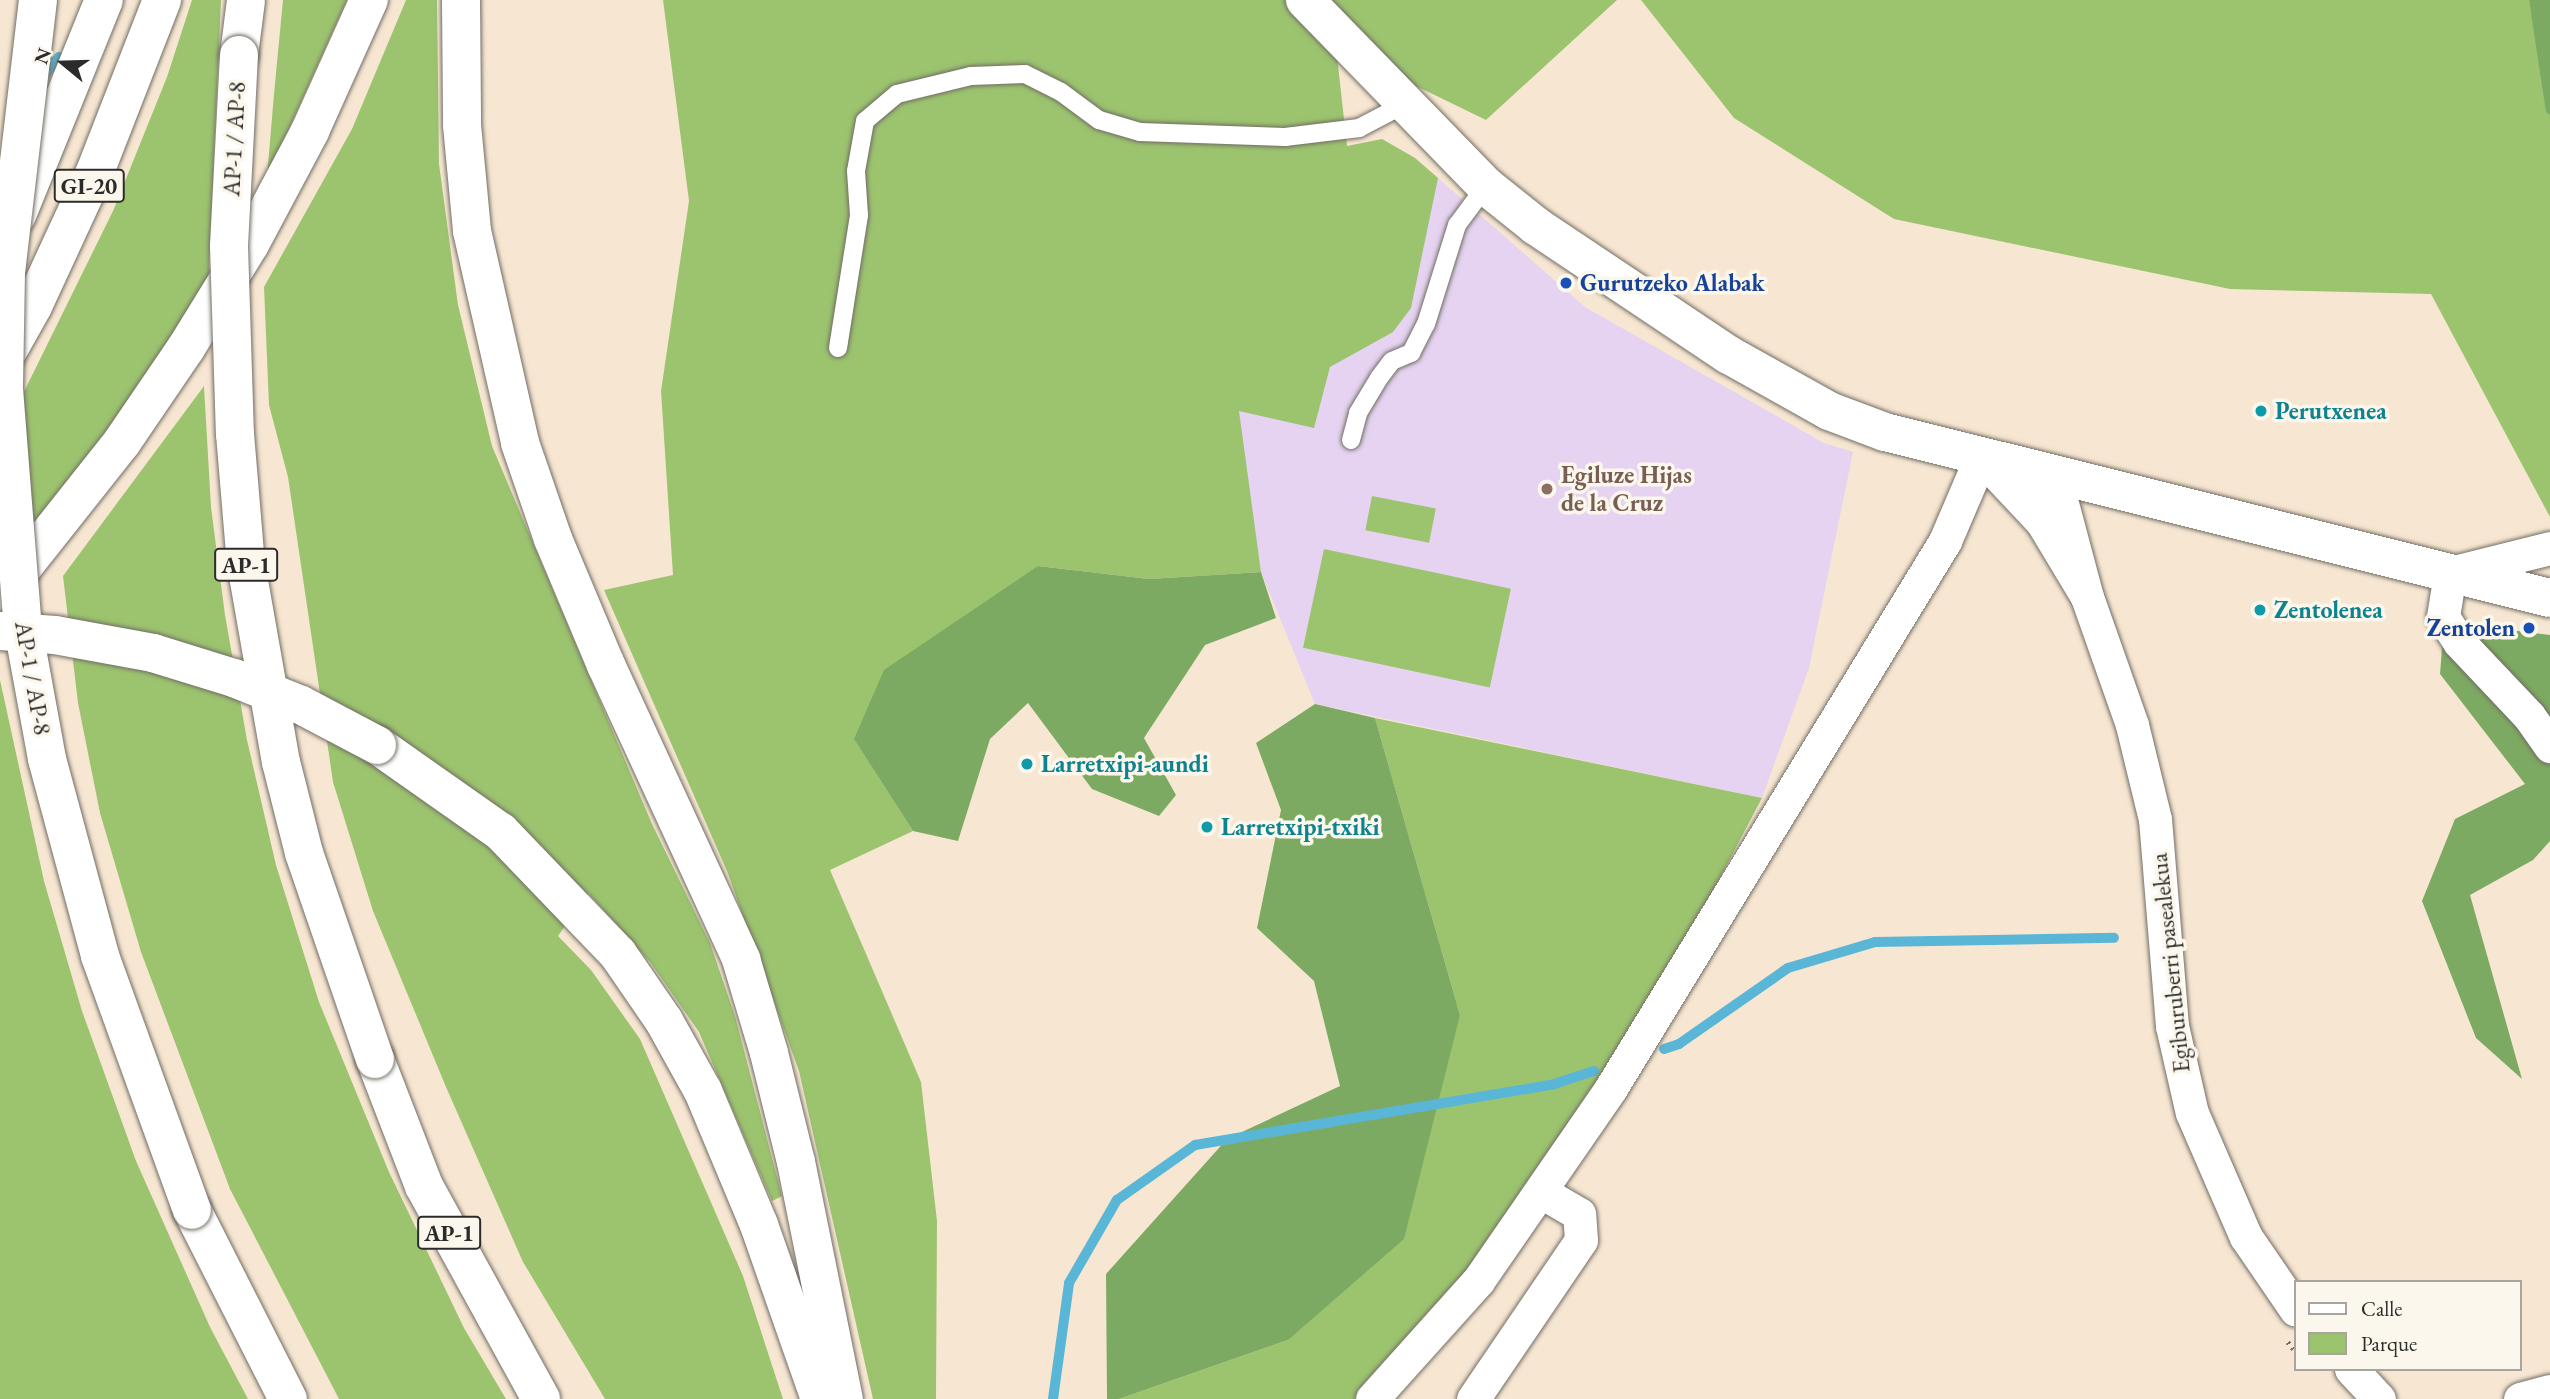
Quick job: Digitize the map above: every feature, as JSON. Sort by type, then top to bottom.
[{"type":"main road","points":[[3,263],[6,125],[15,0]]},
{"type":"main road","name":"AP-1 / AP-8","points":[[38,0],[3,263],[5,389],[12,510],[23,628],[47,759],[100,956],[192,1210],[288,1399]]},
{"type":"main road","name":"GI-20","points":[[3,263],[104,0]]},
{"type":"main road","name":"GI-20","points":[[0,365],[33,306],[95,172],[162,0]]},
{"type":"main road","name":"AP-1 / AP-8","points":[[246,0],[239,55],[229,246],[235,434],[246,564],[284,775],[304,853],[375,1059],[424,1186],[541,1399]]},
{"type":"main road","points":[[0,596],[122,442],[186,348],[250,244],[310,131],[369,0]]},
{"type":"main road","points":[[461,0],[462,125],[472,231],[520,443],[553,539],[606,665],[741,959],[796,1163],[844,1399]]},
{"type":"main road","points":[[1306,0],[1486,186],[1536,226],[1775,383],[1829,411],[1885,432],[1981,457],[2550,598]]},
{"type":"main road","points":[[0,631],[55,635],[153,653],[234,678],[302,705],[377,745],[447,791],[501,832],[618,954],[664,1021],[703,1091],[759,1225],[820,1399]]},
{"type":"street","name":"Egiburuberri pasealekua","points":[[1981,457],[2042,523],[2087,597]]},
{"type":"street","points":[[1372,1399],[1478,1281],[1543,1192],[1611,1088],[1945,541],[1981,457]]},
{"type":"street","name":"Egiburuberri pasealekua","points":[[2032,469],[2059,492],[2087,597],[2132,724],[2155,819],[2172,1026],[2192,1113],[2240,1227],[2294,1307]]},
{"type":"street","points":[[2550,548],[2450,573],[2443,617],[2459,642],[2529,716],[2550,746]]},
{"type":"street","points":[[1473,1399],[1581,1240],[1579,1214],[1543,1192]]},
{"type":"street","points":[[2353,1371],[2379,1399]]},
{"type":"street","points":[[2520,1399],[2550,1391]]},
{"type":"lane","points":[[838,348],[859,215],[856,171],[865,121],[897,94],[971,76],[1024,74],[1061,92],[1099,120],[1140,132],[1285,137],[1359,128],[1405,104]]},
{"type":"lane","points":[[1351,440],[1358,413],[1374,386],[1392,361],[1411,354],[1426,324],[1457,225],[1486,186]]},
{"type":"shaded area","name":"Egiluze Hijas de la Cruz","points":[[1382,139],[1415,158],[1585,307],[1824,443],[1853,452],[1809,668],[1762,798],[1315,704],[1261,572],[1242,454],[1232,337]]},
{"type":"green space","points":[[192,0],[221,0],[208,288],[117,421],[0,571],[16,408],[113,211],[167,77]]},
{"type":"green space","points":[[283,0],[347,0],[267,177],[274,94]]},
{"type":"green space","points":[[406,0],[437,0],[439,164],[458,305],[492,446],[652,824],[710,943],[735,1016],[782,1196],[772,1201],[699,1032],[650,962],[588,893],[558,936],[591,970],[640,1039],[743,1276],[783,1399],[605,1399],[523,1262],[373,911],[333,782],[288,477],[269,405],[264,287],[352,129]]},
{"type":"green space","points":[[663,0],[1617,0],[1486,120],[1336,47],[1347,146],[1382,139],[1415,158],[1438,178],[1411,308],[1393,332],[1330,367],[1314,428],[1239,411],[1261,572],[1149,579],[1038,566],[855,740],[913,831],[830,870],[921,1082],[937,1221],[936,1399],[873,1399],[799,1071],[727,871],[604,590],[673,575],[661,391],[689,201]]},
{"type":"green space","points":[[1641,0],[2529,0],[2550,115],[2550,517],[2431,294],[2230,289],[1894,219],[1734,118]]},
{"type":"green space","points":[[2529,0],[2550,0],[2550,115],[2546,112]]},
{"type":"green space","points":[[204,386],[211,507],[225,615],[247,740],[276,865],[319,1002],[389,1172],[464,1328],[506,1399],[339,1399],[230,1189],[141,952],[100,813],[78,703],[63,576]]},
{"type":"green space","points":[[1372,496],[1436,508],[1429,543],[1365,530]]},
{"type":"green space","points":[[1324,549],[1511,589],[1490,688],[1303,648]]},
{"type":"green space","points":[[1038,566],[1149,579],[1261,572],[1276,618],[1205,645],[1144,738],[1176,795],[1159,816],[1092,789],[1028,703],[990,739],[958,841],[913,831],[854,739],[884,670]]},
{"type":"green space","points":[[2444,622],[2550,635],[2550,841],[2533,860],[2470,895],[2522,1079],[2476,1038],[2422,901],[2455,819],[2525,784],[2440,674]]},
{"type":"green space","points":[[0,680],[44,881],[82,1011],[136,1161],[210,1327],[248,1399],[0,1399]]},
{"type":"green space","points":[[1315,704],[1375,718],[1460,1015],[1404,1239],[1288,1340],[1119,1399],[1107,1399],[1106,1274],[1227,1139],[1340,1086],[1314,981],[1257,928],[1281,810],[1256,743]]},
{"type":"green space","points":[[1375,718],[1762,798],[1616,1074],[1369,1399],[1119,1399],[1288,1340],[1460,1015]]},
{"type":"waterway","points":[[42,78],[59,57]]},
{"type":"waterway","points":[[1664,1049],[1679,1044],[1788,968],[1875,942],[2114,938]]},
{"type":"waterway","points":[[1053,1399],[1069,1283],[1117,1200],[1195,1145],[1554,1084],[1594,1071]]},
{"type":"place","name":"Gurutzeko Alabak","points":[[1566,283]]},
{"type":"place","name":"Perutxenea","points":[[2261,411]]},
{"type":"place","name":"Egiluze Hijas de la Cruz","points":[[1547,489]]},
{"type":"place","name":"Zentolenea","points":[[2260,610]]},
{"type":"place","name":"Zentolen","points":[[2529,628]]},
{"type":"place","name":"Larretxipi-aundi","points":[[1027,764]]},
{"type":"place","name":"Larretxipi-txiki","points":[[1207,827]]}]
